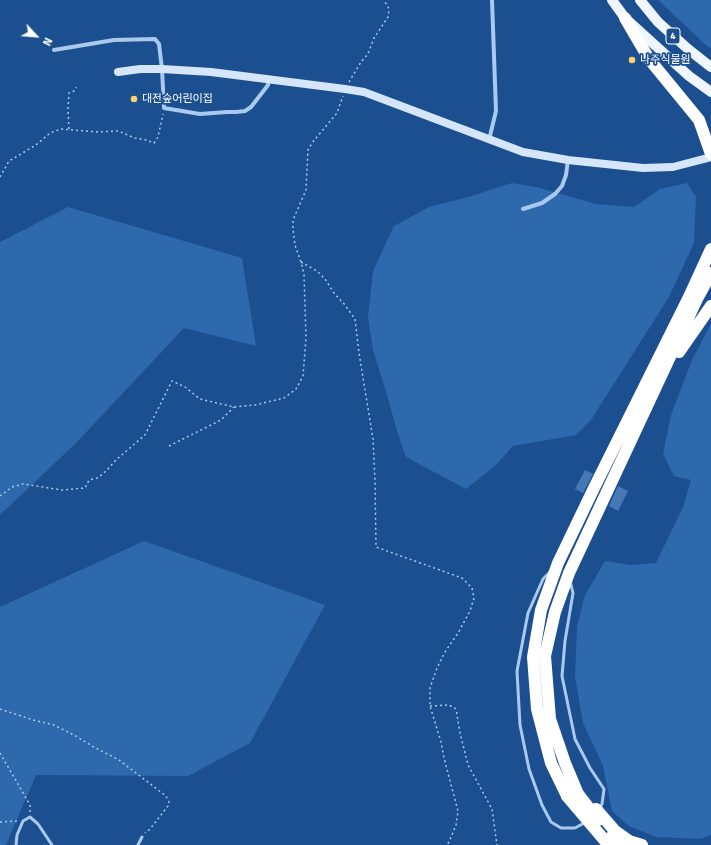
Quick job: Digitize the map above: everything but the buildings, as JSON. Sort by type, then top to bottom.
[{"type":"highway","points":[[625,18],[649,60],[699,120],[711,154]]},
{"type":"highway","points":[[642,845],[629,841],[610,841],[576,793],[552,763],[537,709],[533,657],[541,610],[558,563],[689,297],[711,249]]},
{"type":"highway","points":[[576,793],[550,719],[545,656],[555,612],[569,573],[711,273]]},
{"type":"highway","points":[[660,381],[711,306]]},
{"type":"main road","name":"4","points":[[612,0],[625,18],[689,76],[711,92]]},
{"type":"main road","name":"4","points":[[640,0],[658,22],[711,67]]},
{"type":"street","points":[[489,140],[496,111],[492,0]]},
{"type":"street","points":[[54,50],[114,40],[155,39],[159,44],[164,108],[200,114],[245,111],[251,107],[265,89],[269,80]]},
{"type":"street","points":[[118,72],[140,69],[162,69],[211,72],[364,92],[523,152],[568,160],[643,168],[673,167],[711,154]]},
{"type":"street","points":[[523,209],[542,203],[555,194],[562,186],[566,175],[568,160]]},
{"type":"lane","points":[[558,563],[543,579],[528,613],[517,671],[520,725],[529,769],[542,805],[551,822],[561,828],[575,828],[592,819],[602,804],[604,789],[590,768],[576,739],[562,676],[565,641],[573,593],[569,573]]},
{"type":"lane","points":[[16,845],[17,835],[22,821],[30,817],[38,824],[52,845]]},
{"type":"lane","points":[[138,845],[142,837]]},
{"type":"path","points":[[0,496],[12,486],[23,484],[62,490],[85,488],[89,480],[97,478],[103,474],[116,460],[145,435],[172,381],[185,387],[200,399],[234,408],[284,398],[296,389],[303,376],[306,338],[304,274],[295,245],[293,220],[306,190],[308,150],[337,113],[345,89],[361,62],[368,54],[374,38],[388,17],[389,9],[384,0]]},
{"type":"path","points":[[69,129],[69,93],[74,91],[76,87]]},
{"type":"path","points":[[0,177],[9,161],[36,146],[50,133],[61,129],[98,132],[118,131],[135,138],[154,143],[158,137],[164,108]]},
{"type":"path","points":[[301,262],[317,271],[326,279],[334,293],[356,320],[359,353],[373,440],[376,547],[462,578],[472,588],[474,598],[470,611],[458,633],[445,652],[437,668],[430,688],[430,706],[442,742],[444,758],[458,811],[456,825],[450,842],[447,845]]},
{"type":"path","points":[[169,446],[221,420],[234,408]]},
{"type":"path","points":[[430,706],[449,705],[456,709],[468,765],[492,809],[497,845]]},
{"type":"path","points":[[0,709],[54,725],[74,735],[119,760],[166,796],[169,802],[168,806],[142,837]]},
{"type":"path","points":[[0,753],[30,805],[30,817]]},
{"type":"path","points":[[0,822],[22,821]]},
{"type":"shaded area","points":[[658,0],[711,0],[711,48],[708,47]]},
{"type":"shaded area","points":[[512,183],[536,187],[596,204],[634,207],[660,189],[687,183],[696,197],[694,243],[669,297],[591,420],[576,435],[513,446],[496,465],[466,489],[406,457],[373,350],[368,317],[373,271],[394,226],[429,207],[468,197]]},
{"type":"shaded area","points":[[68,207],[242,258],[256,346],[184,328],[77,442],[0,515],[0,242]]},
{"type":"shaded area","points":[[711,324],[711,835],[701,839],[656,837],[629,826],[612,811],[603,766],[583,723],[575,677],[577,626],[585,595],[605,561],[631,565],[656,563],[683,507],[691,480],[674,476],[663,454],[671,415],[692,360]]},
{"type":"shaded area","points":[[144,541],[325,605],[250,743],[188,776],[36,775],[6,845],[0,845],[0,607]]},
{"type":"place","name":"나주식물원","points":[[632,60]]},
{"type":"place","name":"대전숲어린이집","points":[[134,99]]}]
